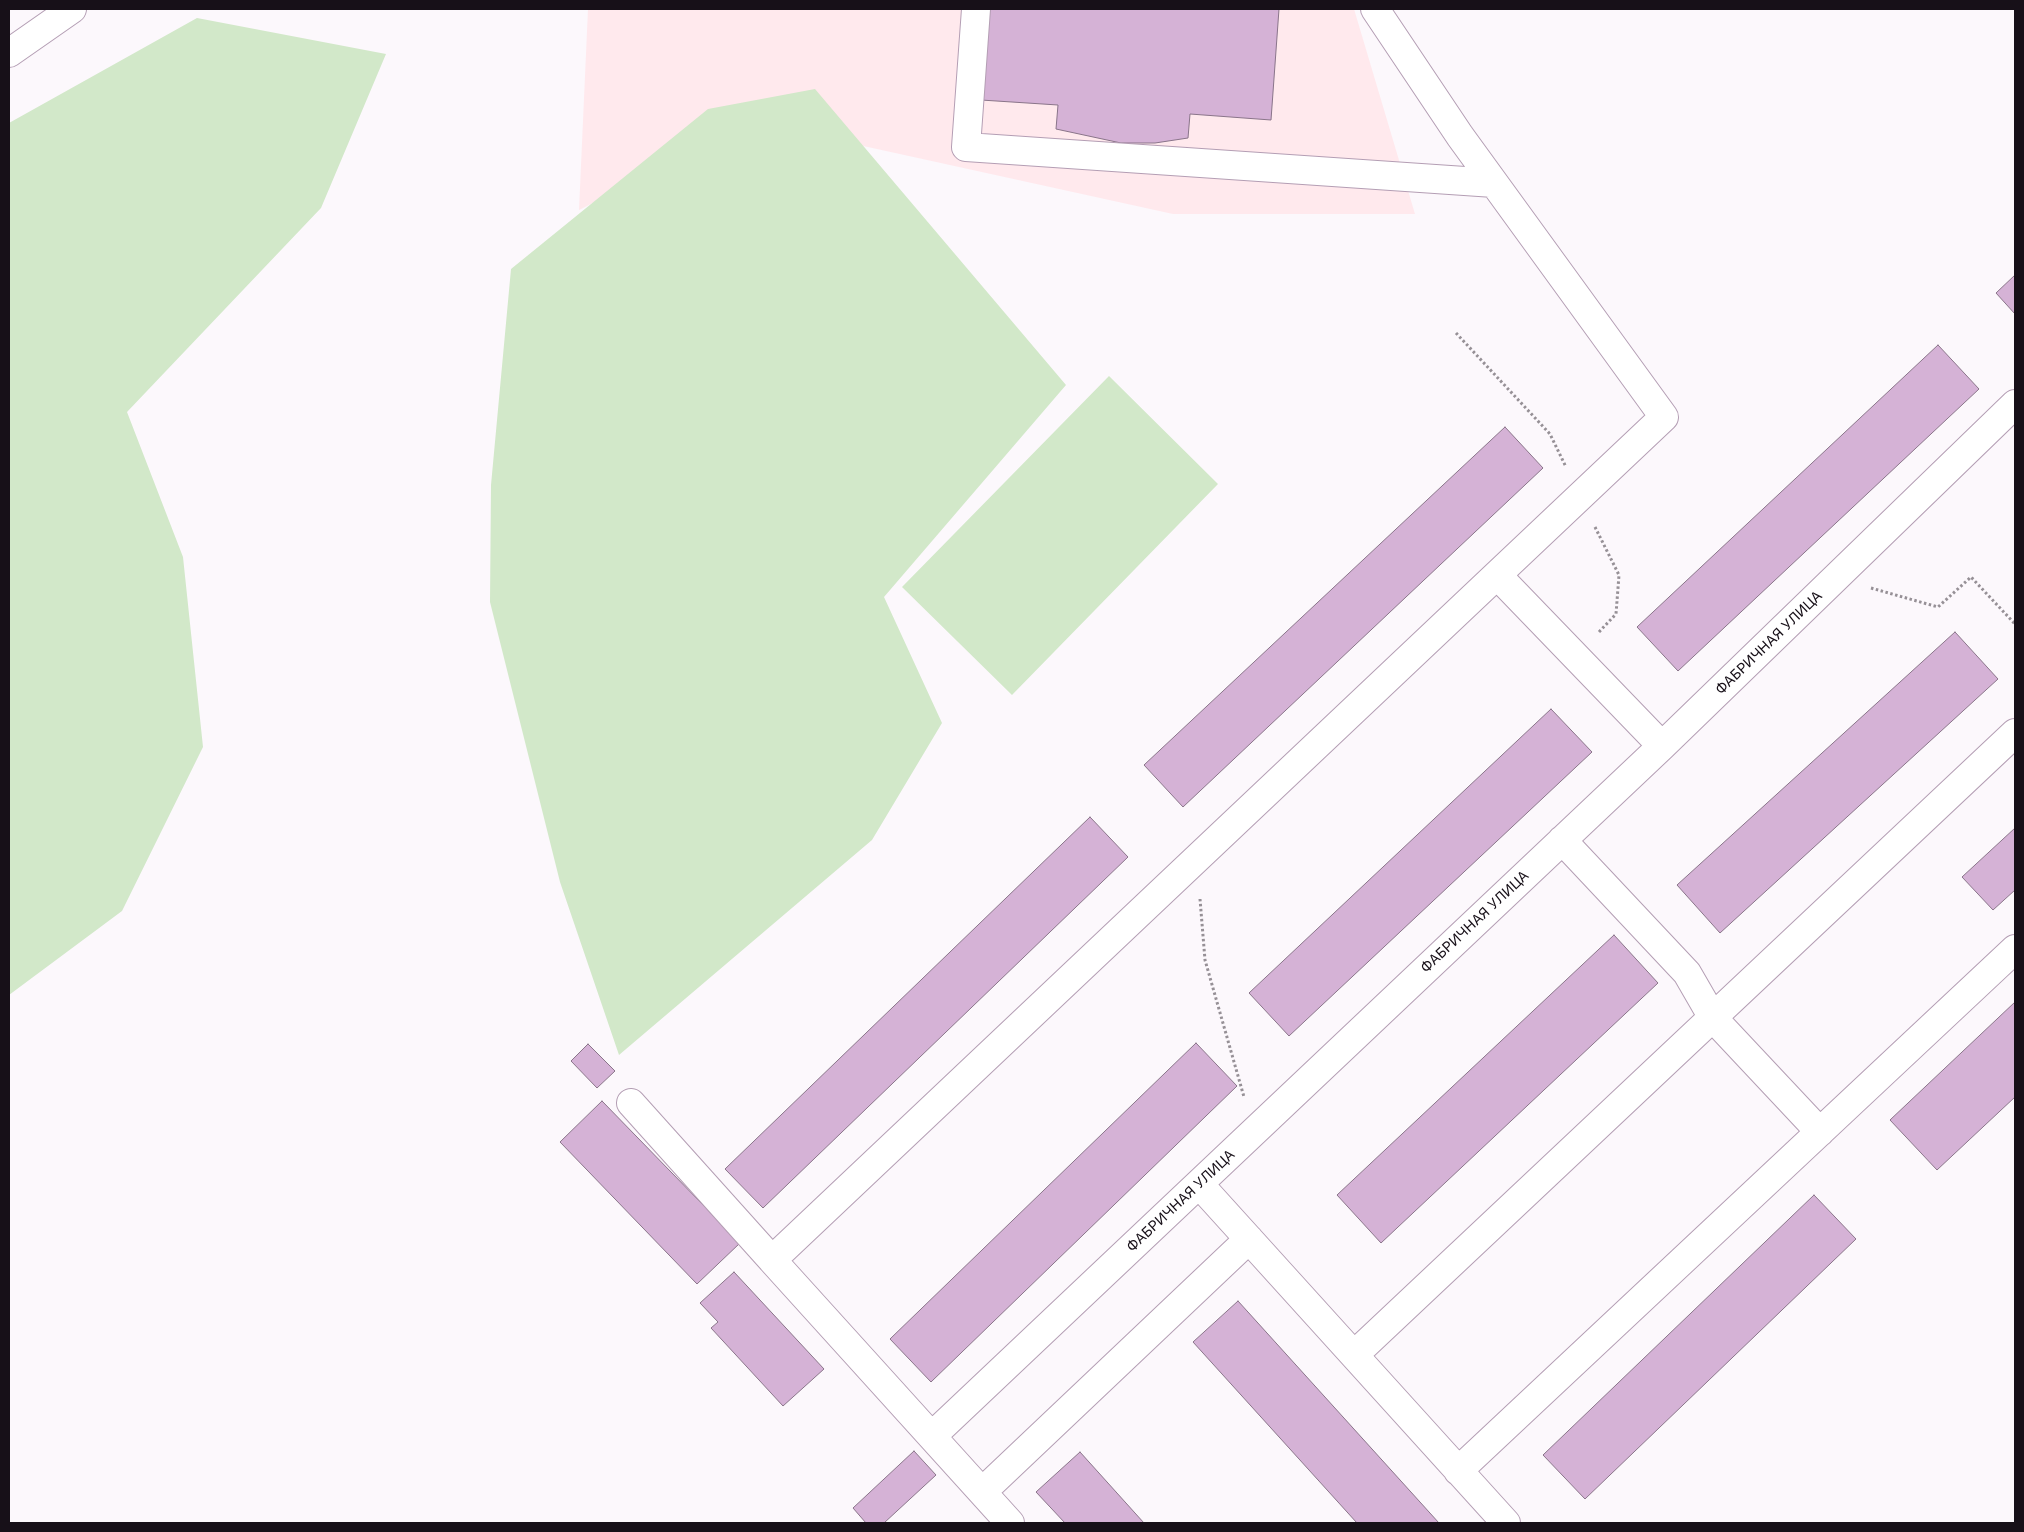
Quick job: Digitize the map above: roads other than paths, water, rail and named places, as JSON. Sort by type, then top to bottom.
[{"type":"street","points":[[9,53],[72,9]]},
{"type":"street","points":[[976,9],[966,147],[1494,184]]},
{"type":"street","points":[[772,1260],[1664,417],[1460,136],[1375,9]]},
{"type":"street","name":"ФАБРИЧНАЯ УЛИЦА","points":[[932,1436],[1662,746],[2015,404]]},
{"type":"street","points":[[1497,575],[1662,746]]},
{"type":"street","points":[[1354,1355],[2015,733]]},
{"type":"street","points":[[1562,840],[1687,973],[1712,1018],[1820,1132]]},
{"type":"street","points":[[1458,1471],[2015,949]]},
{"type":"street","points":[[631,1103],[1010,1523]]},
{"type":"street","points":[[1199,1184],[1506,1523]]},
{"type":"street","points":[[982,1492],[1249,1239]]}]
